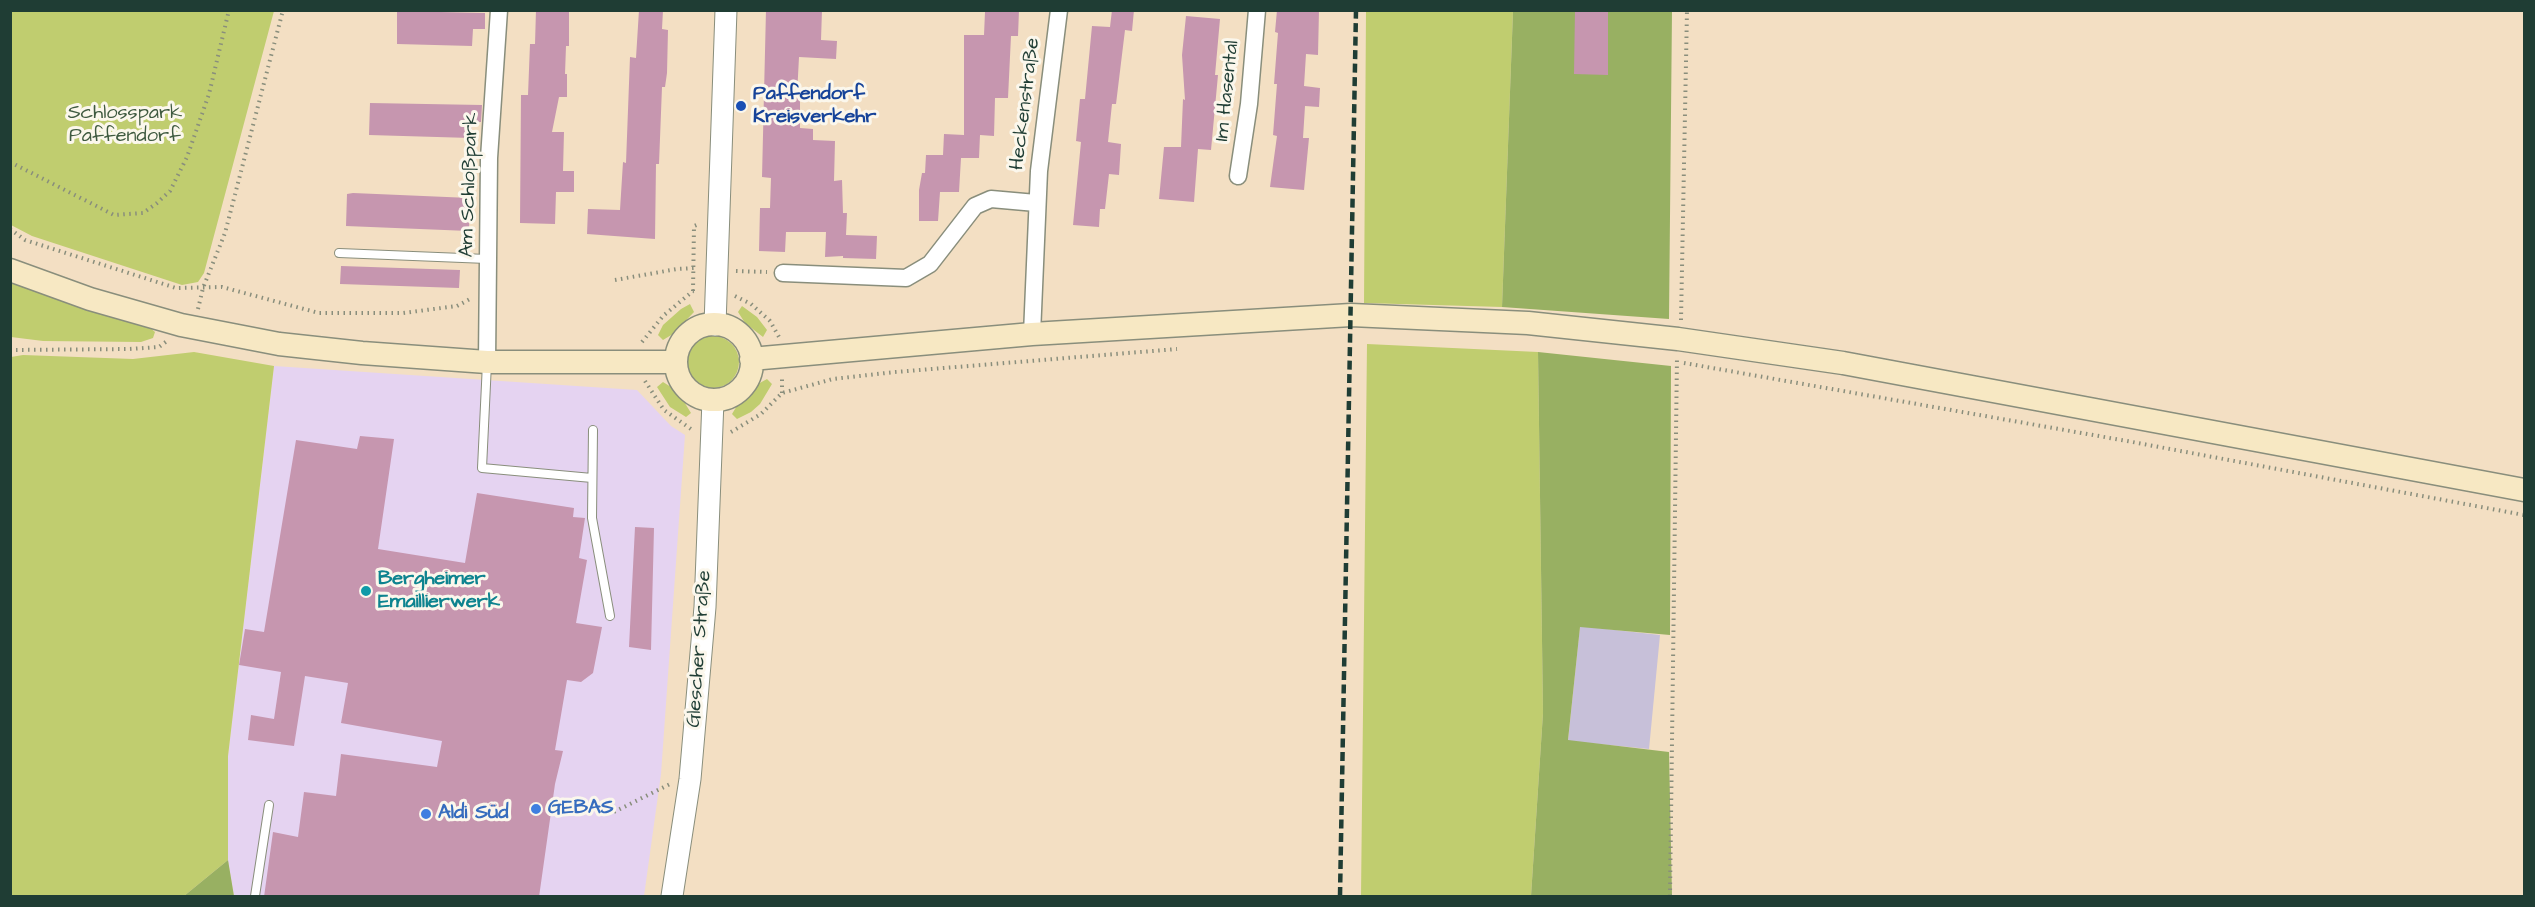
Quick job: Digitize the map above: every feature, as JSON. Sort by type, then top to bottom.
[{"type":"main road","points":[[10,270],[90,299],[181,325],[279,344],[362,353],[487,362],[676,362]]},
{"type":"main road","points":[[751,359],[1032,334],[1351,315],[1528,322],[1678,339],[1843,363],[2524,490]]},
{"type":"main road","points":[[715,325],[729,328],[739,334],[747,344],[751,359],[748,379],[741,389],[731,396],[713,400],[695,395],[685,387],[678,376],[676,362],[677,351],[683,340],[698,328],[715,325]]},
{"type":"street","name":"Am Schloßpark","points":[[487,362],[489,158],[499,10]]},
{"type":"street","points":[[715,325],[726,10]]},
{"type":"street","name":"Heckenstraße","points":[[1032,334],[1036,203],[1059,10]]},
{"type":"street","name":"Im Hasental","points":[[1238,176],[1249,104],[1257,10]]},
{"type":"street","points":[[783,273],[906,278],[930,264],[975,206],[991,199],[1036,203]]},
{"type":"street","name":"Glescher Straße","points":[[672,897],[690,779],[705,607],[713,400]]},
{"type":"lane","points":[[339,253],[487,259]]},
{"type":"lane","points":[[487,362],[482,468],[592,478]]},
{"type":"lane","points":[[593,430],[592,518],[610,616]]},
{"type":"lane","points":[[255,897],[269,805]]},
{"type":"path","points":[[10,162],[114,215],[143,213],[170,191],[188,157],[209,94],[229,10]]},
{"type":"path","points":[[203,288],[225,233],[283,10]]},
{"type":"path","points":[[1670,897],[1676,362],[1683,310],[1687,10]]},
{"type":"path","points":[[10,229],[25,240],[176,288],[222,287],[319,313],[403,313],[458,306],[488,288]]},
{"type":"path","points":[[615,280],[694,268]]},
{"type":"path","points":[[733,271],[783,273]]},
{"type":"path","points":[[10,351],[159,347],[173,337],[181,325]]},
{"type":"path","points":[[640,362],[646,384],[664,410],[695,431],[730,432],[761,414],[782,393],[834,380],[895,372],[1181,348]]},
{"type":"path","points":[[1676,362],[2127,441],[2524,515]]},
{"type":"path","points":[[614,812],[642,800],[673,782]]},
{"type":"shaded area","points":[[274,366],[637,390],[671,426],[685,435],[661,774],[644,896],[234,896],[228,860],[228,756]]},
{"type":"shaded area","points":[[1580,626],[1660,635],[1649,749],[1568,741]]},
{"type":"green space","name":"Schlosspark Paffendorf","points":[[10,11],[274,11],[204,273],[198,282],[182,285],[32,236],[11,225]]},
{"type":"green space","points":[[1366,11],[1513,11],[1502,307],[1364,303]]},
{"type":"green space","points":[[1513,11],[1672,11],[1669,319],[1502,307]]},
{"type":"green space","points":[[11,278],[148,326],[155,332],[153,338],[141,342],[43,341],[11,337]]},
{"type":"green space","points":[[690,304],[694,312],[673,334],[663,340],[658,335],[663,325]]},
{"type":"green space","points":[[742,306],[757,317],[767,330],[763,337],[745,323],[738,312]]},
{"type":"green space","points":[[713,336],[723,338],[731,344],[737,352],[739,362],[737,372],[731,380],[723,386],[713,388],[703,386],[695,380],[689,372],[687,362],[689,352],[695,344],[703,338]]},
{"type":"green space","points":[[1367,344],[1538,352],[1543,713],[1531,896],[1361,896]]},
{"type":"green space","points":[[194,352],[274,366],[228,756],[228,860],[184,896],[11,896],[11,357],[23,355],[133,359]]},
{"type":"green space","points":[[1538,352],[1671,366],[1670,635],[1580,627],[1568,740],[1669,752],[1672,896],[1531,896],[1543,713]]},
{"type":"green space","points":[[767,379],[772,384],[760,404],[737,419],[732,414],[738,404],[751,396],[758,384]]},
{"type":"green space","points":[[663,382],[683,400],[691,413],[686,417],[670,407],[657,387]]},
{"type":"green space","points":[[228,860],[234,896],[184,896]]},
{"type":"building","points":[[536,10],[569,10],[569,46],[566,46],[565,74],[567,74],[567,97],[559,97],[552,132],[564,132],[563,171],[574,171],[574,192],[556,192],[555,224],[520,223],[521,95],[528,95],[530,44],[535,44]]},
{"type":"building","points":[[639,10],[663,10],[662,29],[668,30],[667,73],[665,87],[662,87],[659,164],[656,164],[655,239],[587,234],[588,209],[620,210],[623,162],[626,163],[630,57],[636,58]]},
{"type":"building","points":[[766,10],[822,10],[821,40],[837,41],[836,59],[799,57],[797,95],[800,95],[800,128],[813,129],[813,140],[835,141],[834,181],[842,180],[843,213],[847,213],[846,235],[877,236],[876,259],[825,257],[826,232],[786,232],[785,252],[759,251],[760,208],[770,208],[771,178],[762,177]]},
{"type":"building","points":[[988,10],[1019,10],[1018,36],[1011,36],[1008,98],[995,98],[994,136],[980,135],[979,158],[961,158],[959,192],[940,192],[938,221],[919,221],[919,190],[922,173],[925,173],[926,155],[943,155],[944,134],[964,135],[964,35],[984,35],[985,12]]},
{"type":"building","points":[[1112,10],[1134,10],[1132,31],[1125,30],[1116,104],[1112,104],[1108,142],[1121,144],[1119,175],[1109,174],[1105,209],[1100,209],[1099,227],[1073,225],[1081,142],[1076,141],[1080,99],[1085,99],[1092,26],[1110,27]]},
{"type":"building","points":[[1277,10],[1319,10],[1318,55],[1306,54],[1304,86],[1320,88],[1319,107],[1305,106],[1303,138],[1309,138],[1304,190],[1270,187],[1277,136],[1273,135],[1277,84],[1274,84],[1278,33],[1275,32]]},
{"type":"building","points":[[1575,10],[1608,10],[1608,75],[1574,74]]},
{"type":"building","points":[[397,11],[485,13],[485,29],[473,29],[472,46],[397,44]]},
{"type":"building","points":[[1186,16],[1220,19],[1215,75],[1218,75],[1211,150],[1198,149],[1194,202],[1159,199],[1164,147],[1181,147],[1183,99],[1185,100],[1182,55]]},
{"type":"building","points":[[370,103],[482,105],[481,122],[472,122],[471,138],[369,135]]},
{"type":"building","points":[[347,194],[470,198],[469,231],[346,226]]},
{"type":"building","points":[[341,266],[460,270],[459,288],[340,284]]},
{"type":"building","points":[[360,436],[394,439],[378,549],[465,563],[477,493],[574,508],[573,517],[585,518],[579,558],[587,560],[576,623],[602,627],[593,673],[581,682],[567,680],[555,750],[563,751],[555,784],[539,897],[264,897],[273,832],[298,837],[304,792],[336,796],[341,754],[437,767],[442,741],[341,723],[348,683],[305,676],[294,746],[248,740],[251,715],[274,719],[281,672],[239,665],[245,629],[264,632],[296,440],[357,449]]},
{"type":"building","points":[[635,527],[654,528],[651,650],[629,647]]},
{"type":"railway","points":[[1340,896],[1356,10]]},
{"type":"place","name":"Paffendorf Kreisverkehr","points":[[741,106]]},
{"type":"place","name":"Bergheimer Emaillierwerk","points":[[366,591]]},
{"type":"place","name":"GEBAS","points":[[536,809]]},
{"type":"place","name":"Aldi Süd","points":[[426,814]]}]
